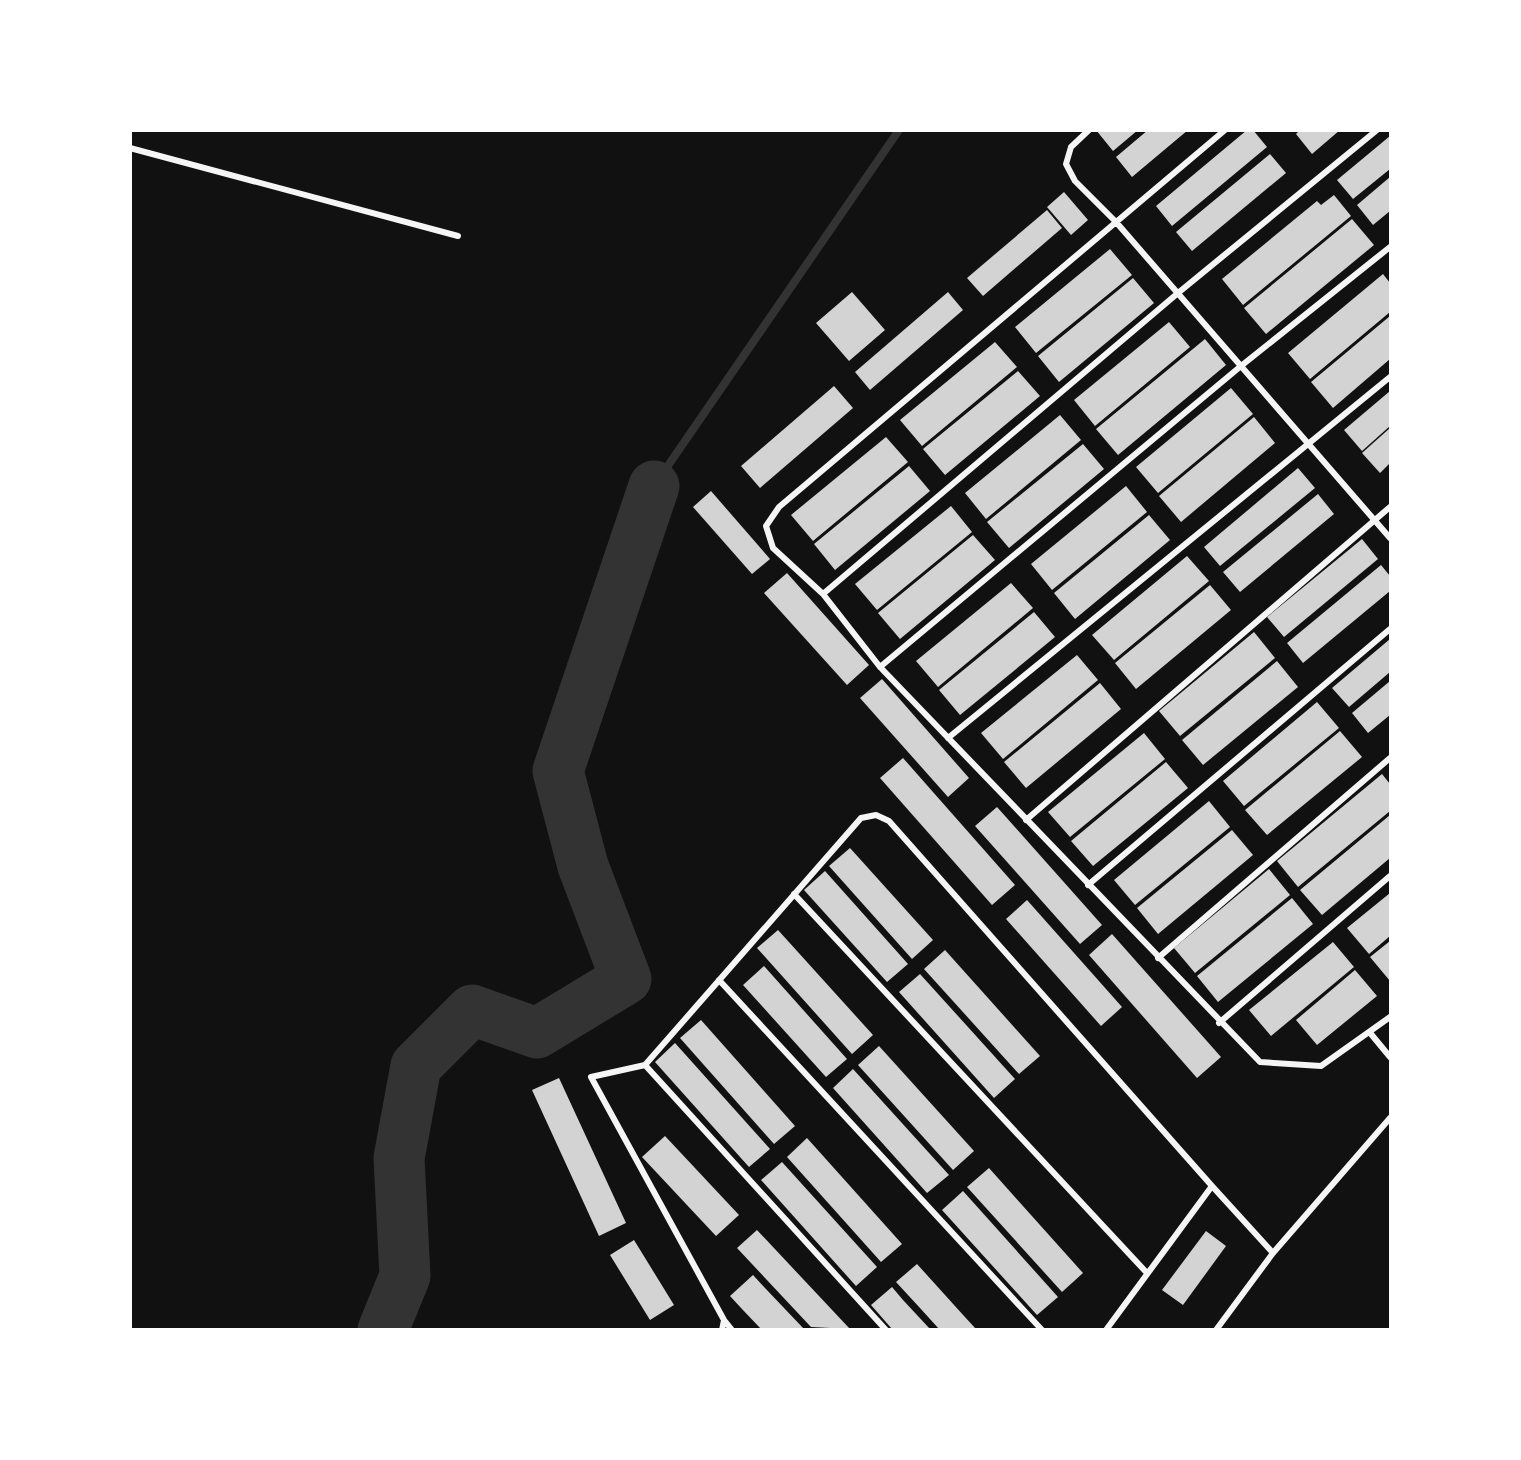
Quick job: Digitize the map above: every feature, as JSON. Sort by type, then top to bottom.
[{"type":"street","points":[[1089,130],[1071,147],[1066,164],[1075,181],[1116,222],[1390,538]]},
{"type":"street","points":[[1225,130],[779,507],[766,526],[773,548],[823,594],[880,667],[1219,1023],[1260,1062],[1321,1066],[1371,1034],[1390,1017]]},
{"type":"street","points":[[823,594],[1178,293],[1377,130]]},
{"type":"street","points":[[130,148],[459,236]]},
{"type":"street","points":[[880,667],[1241,366],[1390,247]]},
{"type":"street","points":[[948,738],[1310,445],[1390,377]]},
{"type":"street","points":[[1026,820],[1390,507]]},
{"type":"street","points":[[1088,885],[1390,629]]},
{"type":"street","points":[[1158,958],[1390,758]]},
{"type":"street","points":[[732,1329],[724,1320],[591,1077],[645,1065],[861,818],[876,815],[889,821],[1273,1253]]},
{"type":"street","points":[[1219,1023],[1390,876]]},
{"type":"street","points":[[794,894],[1147,1273]]},
{"type":"street","points":[[719,980],[1042,1329]]},
{"type":"street","points":[[1371,1034],[1390,1057]]},
{"type":"street","points":[[645,1065],[886,1329]]},
{"type":"street","points":[[1216,1329],[1273,1253],[1390,1118]]},
{"type":"street","points":[[1106,1329],[1212,1186]]},
{"type":"street","points":[[722,1329],[724,1320]]},
{"type":"building","points":[[1096,130],[1138,130],[1113,151]]},
{"type":"building","points":[[1148,130],[1188,130],[1132,177],[1116,157]]},
{"type":"building","points":[[1247,130],[1253,130],[1267,147],[1172,226],[1156,206]]},
{"type":"building","points":[[1300,130],[1340,130],[1312,154],[1296,134]]},
{"type":"building","points":[[1390,136],[1390,169],[1353,199],[1337,180]]},
{"type":"building","points":[[1270,154],[1286,173],[1192,251],[1176,232]]},
{"type":"building","points":[[1390,177],[1390,211],[1373,225],[1357,205]]},
{"type":"building","points":[[1064,192],[1088,220],[1071,235],[1047,207]]},
{"type":"building","points":[[1334,195],[1351,216],[1243,305],[1222,279],[1317,201],[1321,205]]},
{"type":"building","points":[[1047,210],[1062,228],[983,296],[967,278]]},
{"type":"building","points":[[1352,219],[1374,245],[1266,334],[1244,308]]},
{"type":"building","points":[[1110,249],[1132,275],[1036,353],[1015,327]]},
{"type":"building","points":[[1383,274],[1390,283],[1390,312],[1310,379],[1288,353]]},
{"type":"building","points":[[1133,278],[1154,303],[1059,382],[1038,356]]},
{"type":"building","points":[[852,292],[885,330],[849,361],[816,323]]},
{"type":"building","points":[[948,292],[963,310],[870,390],[855,372]]},
{"type":"building","points":[[1390,316],[1390,359],[1333,408],[1311,382]]},
{"type":"building","points":[[1169,322],[1190,347],[1095,426],[1074,400]]},
{"type":"building","points":[[1205,339],[1226,365],[1118,455],[1096,429]]},
{"type":"building","points":[[995,342],[1017,367],[922,446],[900,420]]},
{"type":"building","points":[[1018,371],[1040,396],[945,475],[923,449]]},
{"type":"building","points":[[834,386],[853,408],[760,488],[741,466]]},
{"type":"building","points":[[1231,388],[1253,414],[1158,493],[1136,467]]},
{"type":"building","points":[[1390,391],[1390,426],[1362,451],[1344,430]]},
{"type":"building","points":[[1060,415],[1081,440],[986,519],[965,493]]},
{"type":"building","points":[[1254,417],[1275,443],[1181,522],[1159,496]]},
{"type":"building","points":[[1390,428],[1390,463],[1380,473],[1362,453]]},
{"type":"building","points":[[886,437],[908,462],[813,541],[791,515]]},
{"type":"building","points":[[1083,444],[1104,469],[1009,548],[987,522]]},
{"type":"building","points":[[909,466],[930,491],[835,570],[814,544]]},
{"type":"building","points":[[1298,468],[1315,488],[1220,566],[1204,547]]},
{"type":"building","points":[[1126,486],[1147,512],[1052,590],[1031,564]]},
{"type":"building","points":[[711,491],[770,559],[752,574],[693,507]]},
{"type":"building","points":[[1318,494],[1334,514],[1240,592],[1223,572]]},
{"type":"building","points":[[951,506],[972,532],[877,610],[855,584]]},
{"type":"building","points":[[1149,515],[1170,540],[1075,619],[1054,593]]},
{"type":"building","points":[[973,535],[995,560],[900,639],[878,613]]},
{"type":"building","points":[[1362,539],[1378,559],[1284,637],[1267,617]]},
{"type":"building","points":[[1187,556],[1209,581],[1114,660],[1092,635]]},
{"type":"building","points":[[1381,565],[1390,576],[1390,591],[1303,663],[1287,643]]},
{"type":"building","points":[[787,573],[869,665],[847,685],[764,593]]},
{"type":"building","points":[[1011,583],[1033,608],[938,687],[916,661]]},
{"type":"building","points":[[1210,585],[1231,610],[1136,689],[1115,663]]},
{"type":"building","points":[[1034,612],[1055,637],[960,715],[939,690]]},
{"type":"building","points":[[1254,632],[1275,658],[1180,736],[1159,711]]},
{"type":"building","points":[[1390,639],[1390,672],[1349,707],[1332,688]]},
{"type":"building","points":[[1077,655],[1098,680],[1003,759],[981,733]]},
{"type":"building","points":[[1277,661],[1298,687],[1203,765],[1182,740]]},
{"type":"building","points":[[882,679],[969,778],[948,797],[860,698]]},
{"type":"building","points":[[1390,681],[1390,715],[1368,733],[1352,713]]},
{"type":"building","points":[[1100,683],[1121,709],[1026,788],[1004,762]]},
{"type":"building","points":[[1317,702],[1339,728],[1244,806],[1223,781]]},
{"type":"building","points":[[1340,731],[1362,757],[1267,835],[1245,810]]},
{"type":"building","points":[[1144,733],[1165,759],[1070,837],[1048,812]]},
{"type":"building","points":[[903,758],[1015,885],[992,905],[880,778]]},
{"type":"building","points":[[1166,762],[1188,788],[1093,866],[1071,841]]},
{"type":"building","points":[[1382,774],[1390,784],[1390,811],[1298,887],[1277,861]]},
{"type":"building","points":[[1209,801],[1230,827],[1135,905],[1114,880]]},
{"type":"building","points":[[997,807],[1102,925],[1080,944],[975,826]]},
{"type":"building","points":[[1390,815],[1390,858],[1322,915],[1300,890]]},
{"type":"building","points":[[1232,830],[1253,855],[1158,934],[1137,908]]},
{"type":"building","points":[[850,848],[933,940],[912,959],[829,866]]},
{"type":"building","points":[[1269,869],[1290,895],[1195,973],[1174,948]]},
{"type":"building","points":[[825,871],[908,964],[887,982],[804,890]]},
{"type":"building","points":[[1390,893],[1390,936],[1369,954],[1347,928]]},
{"type":"building","points":[[1292,898],[1313,924],[1218,1002],[1197,976]]},
{"type":"building","points":[[1027,900],[1122,1007],[1101,1026],[1006,919]]},
{"type":"building","points":[[778,930],[873,1035],[852,1054],[757,948]]},
{"type":"building","points":[[1112,934],[1221,1057],[1197,1078],[1089,955]]},
{"type":"building","points":[[1390,941],[1390,981],[1370,957]]},
{"type":"building","points":[[1333,942],[1354,967],[1271,1036],[1249,1010]]},
{"type":"building","points":[[945,950],[1040,1056],[1019,1074],[924,969]]},
{"type":"building","points":[[764,966],[847,1059],[826,1077],[743,985]]},
{"type":"building","points":[[1355,970],[1377,996],[1317,1045],[1296,1020]]},
{"type":"building","points":[[920,974],[1015,1079],[994,1098],[899,992]]},
{"type":"building","points":[[701,1020],[795,1126],[774,1144],[680,1038]]},
{"type":"building","points":[[675,1043],[770,1149],[749,1167],[655,1062]]},
{"type":"building","points":[[879,1046],[974,1151],[953,1170],[858,1065]]},
{"type":"building","points":[[853,1069],[949,1175],[927,1193],[833,1088]]},
{"type":"building","points":[[559,1078],[626,1223],[599,1236],[532,1090]]},
{"type":"building","points":[[665,1136],[739,1215],[716,1236],[642,1157]]},
{"type":"building","points":[[807,1138],[902,1244],[881,1262],[787,1157]]},
{"type":"building","points":[[782,1162],[877,1267],[856,1286],[761,1180]]},
{"type":"building","points":[[989,1168],[1083,1273],[1062,1292],[967,1187]]},
{"type":"building","points":[[963,1191],[1058,1297],[1037,1315],[942,1210]]},
{"type":"building","points":[[757,1230],[850,1329],[811,1327],[737,1248]]},
{"type":"building","points":[[1206,1231],[1226,1246],[1183,1305],[1162,1290]]},
{"type":"building","points":[[634,1240],[674,1305],[650,1320],[610,1255]]},
{"type":"building","points":[[917,1264],[976,1329],[939,1329],[896,1282]]},
{"type":"building","points":[[753,1275],[804,1329],[761,1329],[742,1309],[730,1296]]},
{"type":"building","points":[[892,1287],[930,1329],[892,1329],[871,1305]]},
{"type":"waterway","points":[[654,486],[899,130]]},
{"type":"waterway","points":[[383,1330],[405,1276],[399,1158],[416,1066],[472,1010],[537,1033],[626,979],[583,866],[558,771],[654,486]]}]
